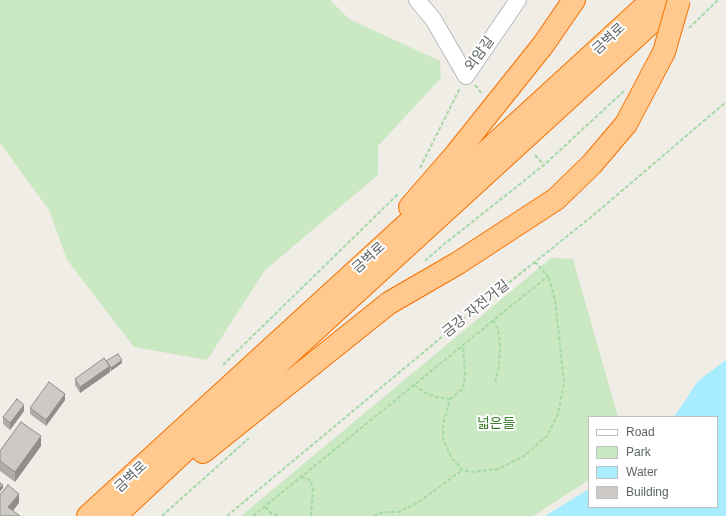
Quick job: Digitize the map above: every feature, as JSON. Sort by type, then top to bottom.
[{"type":"highway","points":[[354,271],[460,148],[543,45],[574,0]]},
{"type":"highway","name":"금벽로","points":[[88,516],[354,271],[438,197],[652,0]]},
{"type":"highway","name":"금벽로","points":[[115,516],[258,382],[676,0]]},
{"type":"highway","points":[[122,516],[389,303],[458,262],[556,199],[592,164],[626,124],[664,52],[679,0]]},
{"type":"street","name":"외암길","points":[[417,0],[433,19],[466,76],[518,0]]},
{"type":"path","points":[[416,173],[466,76],[483,95]]},
{"type":"path","name":"금강 자전거길","points":[[227,516],[726,102]]},
{"type":"path","points":[[535,155],[544,166]]},
{"type":"path","points":[[222,365],[399,193]]},
{"type":"path","points":[[463,345],[465,375],[463,389],[450,399],[443,425],[443,439],[451,457],[462,470],[472,472],[498,469],[524,456],[547,436],[558,414],[564,383],[555,299],[548,276],[535,262]]},
{"type":"path","points":[[253,516],[548,276]]},
{"type":"path","points":[[493,320],[498,329],[500,347],[500,366],[495,383]]},
{"type":"path","points":[[414,385],[424,392],[436,397],[450,399]]},
{"type":"path","points":[[374,516],[382,512],[399,512],[419,502],[462,470]]},
{"type":"path","points":[[301,477],[310,480],[313,488],[310,516]]},
{"type":"path","points":[[265,506],[272,514],[280,516]]},
{"type":"green space","points":[[0,0],[330,0],[349,19],[440,61],[441,78],[378,146],[378,175],[265,270],[207,360],[134,347],[67,260],[49,210],[0,143]]},
{"type":"green space","name":"넓은들","points":[[551,258],[573,259],[618,416],[588,416],[588,481],[533,516],[241,516]]},
{"type":"water","points":[[726,360],[726,516],[545,516],[588,490],[588,508],[718,508],[718,416],[675,416],[698,381]]},
{"type":"building","points":[[118,354],[122,360],[111,368],[106,361]]},
{"type":"building","points":[[104,358],[110,366],[80,387],[75,379]]},
{"type":"building","points":[[49,382],[65,394],[46,420],[30,408]]},
{"type":"building","points":[[17,399],[24,405],[10,423],[3,417]]},
{"type":"building","points":[[21,422],[41,436],[15,472],[0,461],[0,451]]},
{"type":"building","points":[[8,485],[19,494],[8,507],[20,516],[0,516],[0,495]]}]
